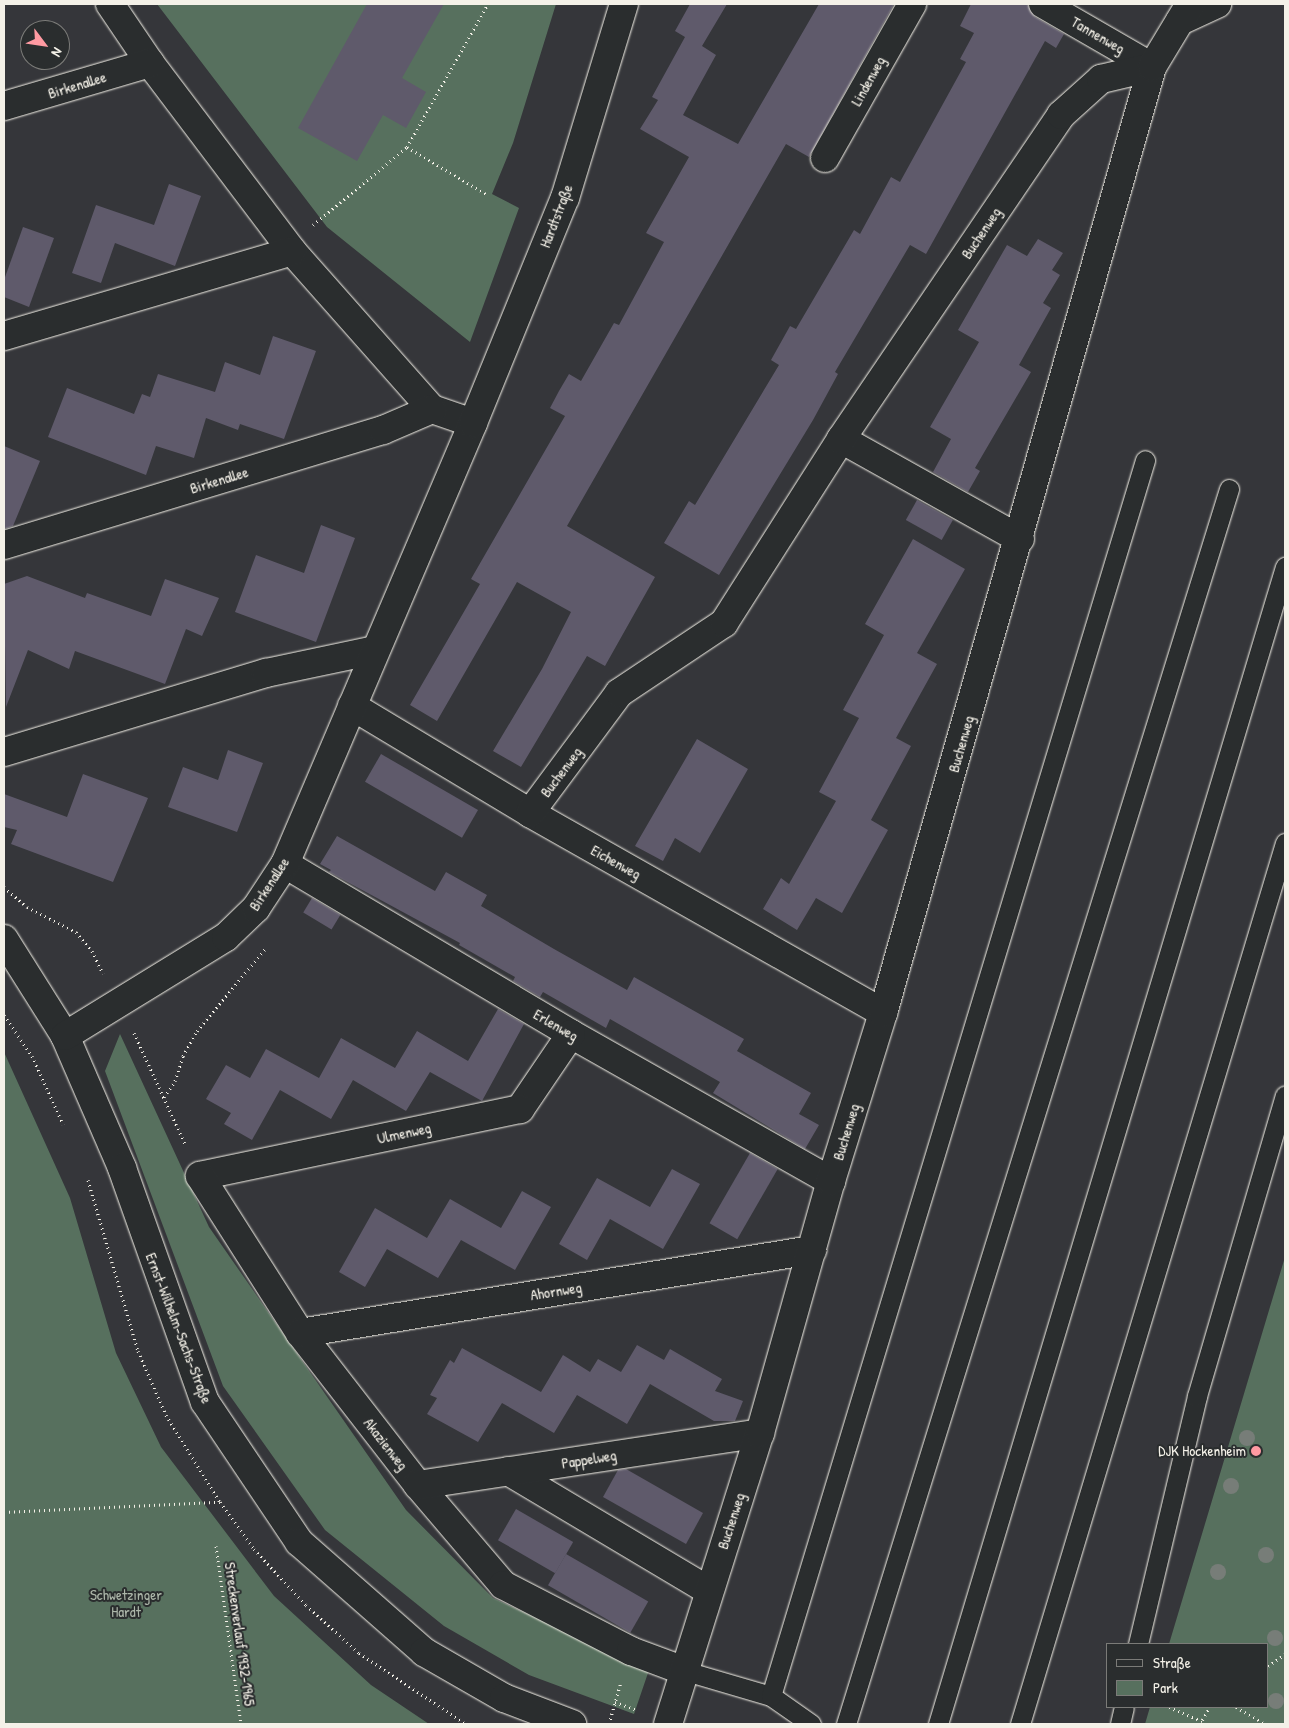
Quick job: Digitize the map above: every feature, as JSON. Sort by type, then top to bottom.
[{"type":"street","points":[[110,4],[150,63],[290,248],[432,409],[473,423]]},
{"type":"street","name":"Hardtstraße","points":[[473,423],[565,198],[624,4]]},
{"type":"street","name":"Lindenweg","points":[[824,158],[912,4]]},
{"type":"street","name":"Tannenweg","points":[[1043,4],[1152,67]]},
{"type":"street","points":[[1185,12],[1217,4]]},
{"type":"street","name":"Buchenweg","points":[[668,1724],[682,1670],[760,1433],[831,1181],[883,1013],[1020,539],[1152,67],[1185,12]]},
{"type":"street","name":"Birkenallee","points":[[4,106],[150,63]]},
{"type":"street","name":"Buchenweg","points":[[530,814],[619,693],[724,623],[842,439],[1061,114],[1102,79],[1152,67]]},
{"type":"street","points":[[4,336],[290,248]]},
{"type":"street","name":"Birkenallee","points":[[4,545],[383,430],[432,409]]},
{"type":"street","name":"Birkenallee","points":[[65,1036],[226,937],[256,908],[285,864],[473,423]]},
{"type":"street","points":[[842,439],[1020,539]]},
{"type":"street","points":[[4,752],[266,673],[375,650]]},
{"type":"street","name":"Eichenweg","points":[[352,706],[530,814],[883,1013]]},
{"type":"street","name":"Erlenweg","points":[[285,864],[571,1034],[831,1181]]},
{"type":"street","name":"Ernst-Wilhelm-Sachs-Straße","points":[[4,939],[65,1036],[122,1168],[205,1402],[299,1542],[424,1652],[504,1698],[572,1724]]},
{"type":"street","name":"Ulmenweg","points":[[200,1176],[520,1109],[571,1034]]},
{"type":"street","name":"Akazienweg","points":[[200,1176],[300,1333],[418,1485],[503,1585],[631,1651],[682,1670]]},
{"type":"street","name":"Ahornweg","points":[[300,1333],[812,1250]]},
{"type":"street","name":"Pappelweg","points":[[418,1485],[760,1433]]},
{"type":"street","points":[[508,1471],[708,1590]]},
{"type":"lane","points":[[771,1696],[1145,460]]},
{"type":"lane","points":[[846,1724],[1229,490]]},
{"type":"lane","points":[[938,1724],[1285,567]]},
{"type":"lane","points":[[1020,1724],[1285,843]]},
{"type":"lane","points":[[1138,1643],[1196,1396],[1285,1096]]},
{"type":"lane","points":[[682,1670],[771,1696],[811,1724]]},
{"type":"lane","points":[[1120,1724],[1124,1708]]},
{"type":"path","points":[[290,248],[407,147],[488,4]]},
{"type":"path","points":[[407,147],[488,195]]},
{"type":"path","points":[[4,887],[27,907],[76,932],[92,951],[200,1176]]},
{"type":"path","points":[[164,1098],[175,1081],[183,1056],[197,1030],[270,943]]},
{"type":"path","points":[[4,1015],[32,1056]]},
{"type":"path","points":[[4,1512],[220,1502]]},
{"type":"path","name":"Streckenverlauf 1932-1965","points":[[216,1546],[241,1724]]},
{"type":"path","points":[[609,1724],[631,1651]]},
{"type":"path","points":[[1269,1665],[1285,1654]]},
{"type":"path","points":[[1171,1708],[1201,1722],[1209,1708]]},
{"type":"path","points":[[1238,1708],[1266,1724]]},
{"type":"green space","points":[[157,4],[556,4],[513,143],[492,194],[519,208],[470,342],[327,227]]},
{"type":"green space","points":[[120,1034],[209,1227],[406,1510],[493,1598],[649,1670],[634,1714],[529,1675],[444,1626],[325,1530],[223,1386],[105,1071]]},
{"type":"green space","name":"Schwetzinger Hardt","points":[[4,1052],[70,1198],[116,1353],[161,1447],[274,1596],[371,1685],[429,1724],[4,1724]]},
{"type":"green space","name":"DJK Hockenheim","points":[[1285,1257],[1285,1724],[1145,1724],[1150,1708],[1269,1708],[1269,1643],[1169,1643]]},
{"type":"building","points":[[367,4],[444,4],[402,78],[426,92],[406,128],[383,115],[357,161],[298,128]]},
{"type":"building","points":[[690,4],[727,4],[702,46],[716,55],[683,115],[738,144],[819,4],[894,4],[809,157],[786,144],[567,526],[655,577],[605,666],[587,656],[521,767],[493,751],[542,669],[571,612],[517,582],[437,721],[410,705],[480,584],[471,579],[565,416],[550,408],[559,391],[569,374],[581,381],[614,323],[619,325],[664,242],[646,233],[689,157],[640,129],[658,100],[652,97],[685,37],[675,31]]},
{"type":"building","points":[[971,4],[1027,4],[1035,17],[1064,34],[1056,48],[1045,41],[926,254],[910,245],[835,372],[838,374],[813,420],[719,575],[664,543],[689,501],[695,505],[779,365],[771,360],[790,326],[796,329],[854,230],[860,234],[891,177],[900,182],[966,62],[960,59],[974,33],[960,26]]},
{"type":"building","points":[[169,184],[201,196],[175,266],[115,243],[101,283],[72,273],[96,205],[154,225]]},
{"type":"building","points":[[23,227],[54,238],[29,307],[4,297],[4,280]]},
{"type":"building","points":[[1038,239],[1063,253],[1052,270],[1060,275],[1043,303],[1051,308],[1019,365],[1031,372],[975,468],[980,471],[968,492],[933,472],[951,439],[930,427],[979,342],[958,330],[1007,245],[1027,256]]},
{"type":"building","points":[[273,336],[316,351],[284,439],[240,424],[238,430],[206,418],[194,458],[156,446],[146,475],[48,437],[67,388],[134,414],[142,394],[150,397],[158,374],[215,392],[225,362],[260,375]]},
{"type":"building","points":[[4,446],[40,461],[13,526],[4,529]]},
{"type":"building","points":[[917,500],[953,520],[942,540],[906,520]]},
{"type":"building","points":[[321,525],[355,538],[316,642],[235,612],[256,555],[304,573]]},
{"type":"building","points":[[913,539],[965,569],[917,653],[937,664],[896,738],[911,746],[871,820],[888,830],[842,913],[816,898],[797,930],[763,909],[781,878],[789,884],[836,801],[819,792],[859,718],[843,710],[884,635],[865,624]]},
{"type":"building","points":[[27,576],[85,598],[87,593],[151,616],[165,579],[219,598],[202,636],[186,629],[165,684],[75,651],[69,669],[28,650],[6,707],[4,584]]},
{"type":"building","points":[[697,739],[748,769],[700,853],[675,838],[663,861],[635,846]]},
{"type":"building","points":[[228,750],[263,763],[237,832],[168,807],[183,767],[218,780]]},
{"type":"building","points":[[381,754],[478,810],[462,838],[365,782]]},
{"type":"building","points":[[83,774],[148,798],[113,882],[11,844],[17,830],[4,827],[4,794],[67,817]]},
{"type":"building","points":[[337,836],[435,891],[446,872],[487,895],[481,906],[627,990],[634,977],[744,1039],[737,1051],[811,1093],[799,1114],[819,1125],[805,1149],[713,1093],[720,1082],[610,1019],[606,1028],[543,992],[540,997],[513,981],[515,977],[459,945],[460,943],[329,872],[331,870],[320,864]]},
{"type":"building","points":[[312,898],[340,915],[332,930],[303,913]]},
{"type":"building","points":[[498,1009],[524,1024],[482,1101],[430,1072],[406,1111],[353,1080],[331,1119],[280,1090],[252,1140],[224,1124],[231,1113],[206,1099],[226,1065],[250,1078],[266,1049],[319,1078],[341,1038],[395,1068],[417,1031],[468,1061]]},
{"type":"building","points":[[750,1153],[778,1169],[737,1239],[710,1223]]},
{"type":"building","points":[[672,1169],[700,1184],[663,1249],[610,1219],[587,1260],[559,1244],[597,1178],[650,1207]]},
{"type":"building","points":[[522,1191],[551,1207],[515,1270],[461,1240],[438,1278],[387,1249],[365,1287],[339,1272],[375,1208],[427,1238],[450,1199],[501,1228]]},
{"type":"building","points":[[637,1345],[664,1360],[670,1349],[722,1379],[715,1391],[743,1401],[735,1421],[714,1421],[650,1384],[627,1424],[577,1395],[554,1433],[502,1403],[478,1442],[427,1414],[437,1398],[430,1395],[450,1360],[454,1363],[462,1348],[541,1392],[563,1355],[590,1372],[598,1359],[621,1372]]},
{"type":"building","points":[[626,1469],[703,1513],[686,1544],[603,1497],[618,1470]]},
{"type":"building","points":[[516,1509],[573,1542],[555,1573],[498,1540]]},
{"type":"building","points":[[566,1554],[648,1602],[630,1633],[548,1585]]},
{"type":"place","name":"DJK Hockenheim","points":[[1256,1451]]}]
